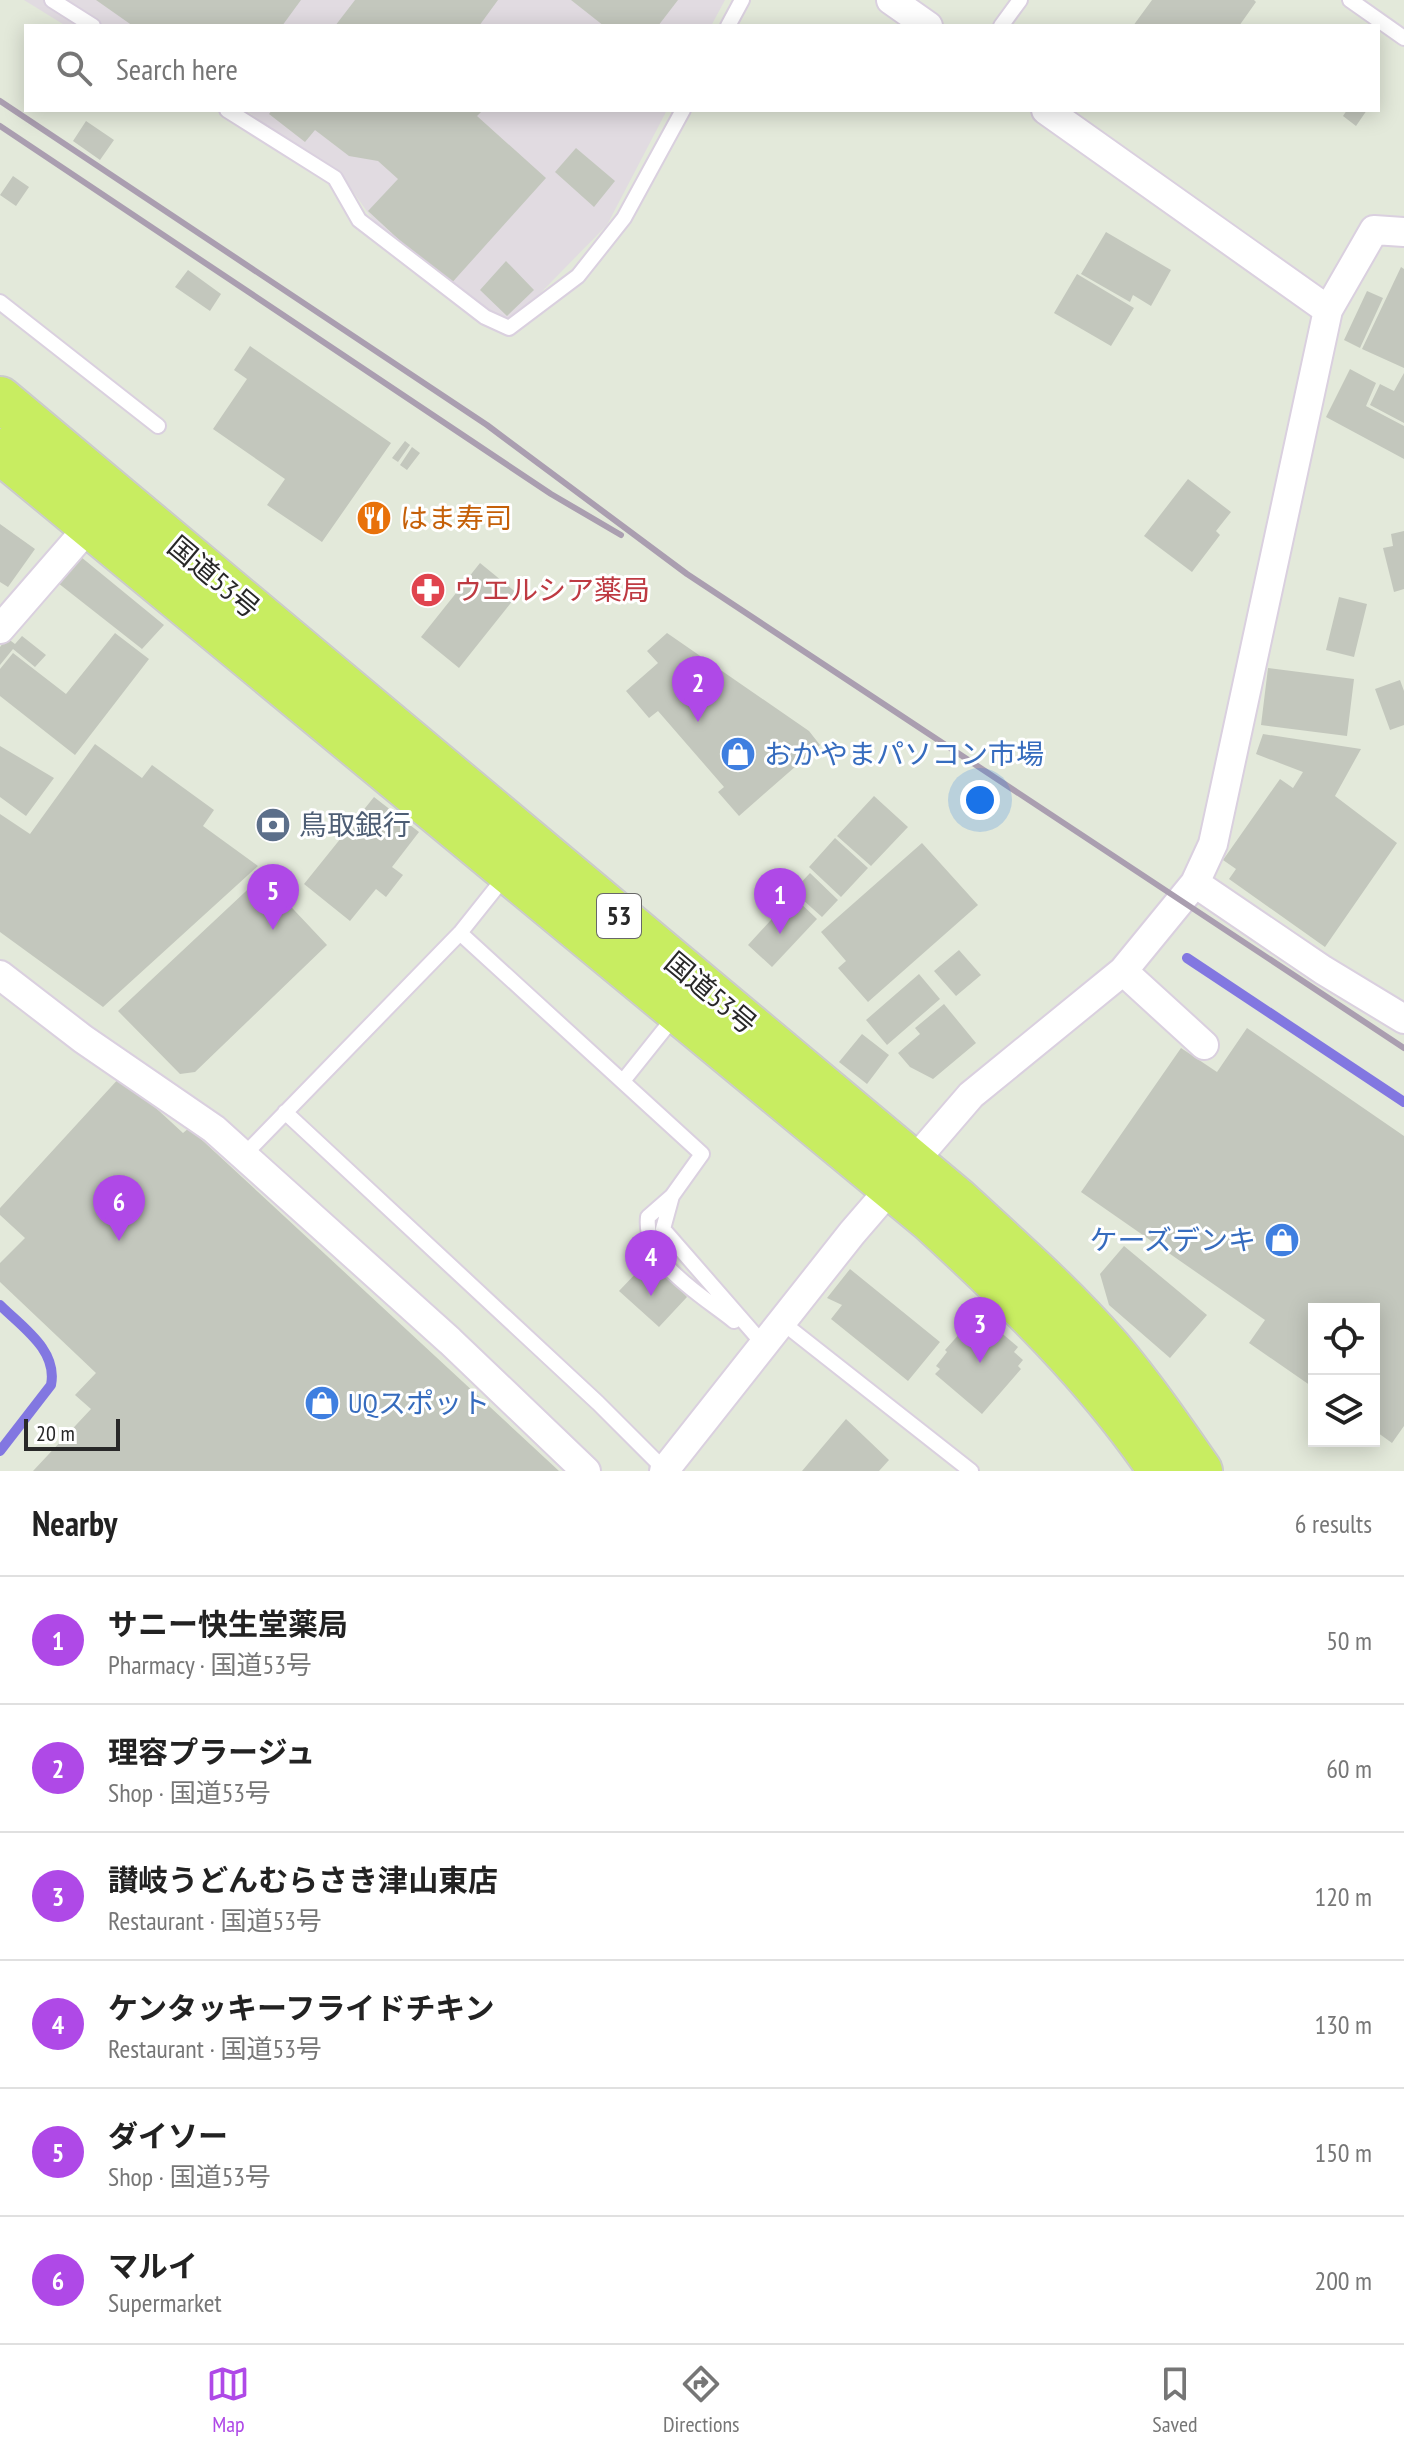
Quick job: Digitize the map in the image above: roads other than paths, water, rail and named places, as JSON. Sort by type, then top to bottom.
[{"type":"highway","name":"国道53号","points":[[0,399],[102,511],[508,873],[689,998]]},
{"type":"highway","name":"国道53号","points":[[0,451],[102,511],[902,1175],[931,1220],[1036,1320],[1108,1398],[1186,1470]]},
{"type":"street","points":[[891,0],[925,24]]},
{"type":"street","points":[[1049,112],[1328,310]]},
{"type":"street","points":[[665,1470],[902,1175],[971,1095],[1123,971],[1195,883],[1213,844],[1328,310],[1374,230],[1404,232]]},
{"type":"street","points":[[0,629],[102,511]]},
{"type":"street","points":[[1195,883],[1323,970],[1404,1019]]},
{"type":"street","points":[[1123,971],[1204,1045]]},
{"type":"street","points":[[0,975],[83,1039],[214,1129],[439,1331],[586,1471]]},
{"type":"lane","points":[[52,0],[90,24]]},
{"type":"lane","points":[[729,24],[742,0]]},
{"type":"lane","points":[[1002,24],[1020,0]]},
{"type":"lane","points":[[1350,0],[1404,38]]},
{"type":"lane","points":[[230,112],[335,178],[359,220],[485,317],[509,328],[578,276],[624,218],[682,112]]},
{"type":"lane","points":[[0,302],[158,426]]},
{"type":"lane","points":[[244,1155],[460,933],[508,873]]},
{"type":"lane","points":[[460,933],[702,1154],[672,1196],[648,1217],[647,1231],[653,1252],[765,1346]]},
{"type":"lane","points":[[623,1081],[689,998]]},
{"type":"lane","points":[[285,1112],[598,1403],[665,1470]]},
{"type":"lane","points":[[672,1196],[663,1229],[765,1346]]},
{"type":"lane","points":[[783,1323],[971,1471]]},
{"type":"waterway","points":[[1187,958],[1404,1102]]},
{"type":"waterway","points":[[0,1305],[44,1350],[52,1372],[51,1385],[0,1451]]},
{"type":"railway","points":[[0,101],[487,425],[687,574],[1404,1048]]},
{"type":"railway","points":[[0,126],[551,494],[621,535]]},
{"type":"place","name":"はま寿司","points":[[374,518]]},
{"type":"place","name":"ウエルシア薬局","points":[[428,590]]},
{"type":"place","name":"理容プラージュ","points":[[698,722]]},
{"type":"place","name":"おかやまパソコン市場","points":[[738,754]]},
{"type":"place","name":"鳥取銀行","points":[[273,825]]},
{"type":"place","name":"ダイソー","points":[[273,930]]},
{"type":"place","name":"サニー快生堂薬局","points":[[780,934]]},
{"type":"place","name":"ケーズデンキ","points":[[1282,1240]]},
{"type":"place","name":"マルイ","points":[[119,1241]]},
{"type":"place","name":"ケンタッキーフライドチキン","points":[[651,1296]]},
{"type":"place","name":"讃岐うどんむらさき津山東店","points":[[980,1363]]},
{"type":"place","name":"UQスポット","points":[[322,1403]]}]
